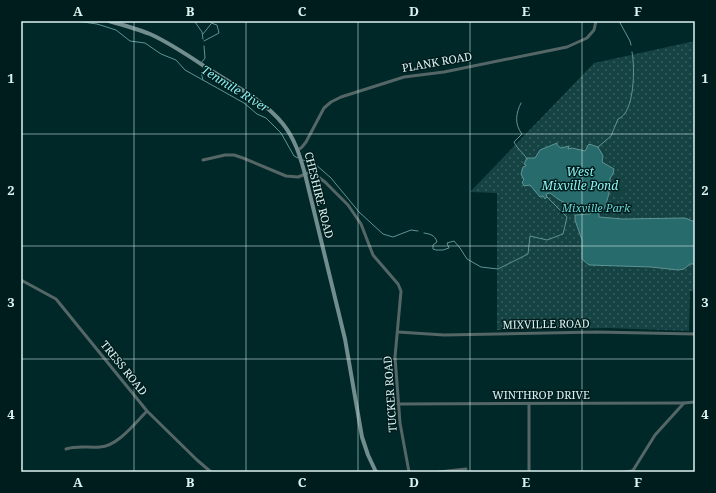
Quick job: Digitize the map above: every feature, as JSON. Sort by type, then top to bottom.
[{"type":"main road","name":"CHESHIRE ROAD","points":[[109,21],[150,34],[167,43],[260,102],[283,124],[298,150],[302,162],[345,338],[362,437],[376,472]]},
{"type":"street","name":"PLANK ROAD","points":[[298,150],[306,142],[324,108],[331,102],[341,97],[404,77],[444,72],[567,47],[587,38],[594,30],[596,21]]},
{"type":"street","points":[[203,160],[225,155],[234,155],[286,176],[298,177],[305,174]]},
{"type":"street","name":"TUCKER ROAD","points":[[305,174],[311,174],[325,182],[348,205],[361,224],[373,255],[398,284],[401,291],[395,357],[400,423],[409,472]]},
{"type":"street","name":"TRESS ROAD","points":[[21,280],[56,299],[147,411],[211,472]]},
{"type":"street","name":"MIXVILLE ROAD","points":[[398,332],[444,335],[596,332],[695,334]]},
{"type":"street","name":"WINTHROP DRIVE","points":[[398,404],[695,402]]},
{"type":"street","points":[[625,472],[632,472],[655,435],[684,403]]},
{"type":"street","points":[[529,404],[529,472]]},
{"type":"street","points":[[66,449],[74,446],[108,446],[120,438],[147,411]]},
{"type":"street","points":[[439,472],[466,469]]},
{"type":"green space","name":"Mixville Park","points":[[695,41],[695,292],[690,291],[689,331],[608,328],[497,330],[497,193],[470,192],[594,63]]},
{"type":"green space","points":[[619,181],[626,183],[623,196],[616,195]]},
{"type":"water","name":"West Mixville Pond","points":[[557,143],[557,145],[561,148],[569,146],[568,149],[572,148],[585,151],[589,144],[598,147],[603,156],[602,162],[614,169],[610,178],[610,190],[607,201],[604,209],[599,211],[599,217],[623,219],[685,218],[695,222],[695,264],[690,264],[684,269],[678,270],[651,267],[589,265],[582,259],[582,240],[575,220],[575,215],[590,214],[591,210],[565,203],[550,193],[546,194],[547,197],[545,199],[543,196],[540,197],[530,185],[524,186],[522,182],[524,180],[521,174],[523,167],[526,166],[524,164],[527,158],[535,158],[540,150]]},
{"type":"waterway","name":"Tenmile River","points":[[76,21],[97,24],[116,30],[130,41],[145,43],[161,54],[176,60],[185,70],[244,103],[257,114],[266,118],[281,133],[294,156],[298,158]]},
{"type":"waterway","points":[[204,41],[219,33],[217,25],[211,23],[210,21]]},
{"type":"waterway","points":[[619,21],[631,45]]},
{"type":"waterway","points":[[195,22],[202,32],[203,39]]},
{"type":"waterway","points":[[203,34],[211,24]]},
{"type":"waterway","points":[[202,62],[205,58],[204,46]]},
{"type":"waterway","points":[[598,147],[611,136],[618,119],[624,115],[628,108],[631,99],[633,78],[632,52]]},
{"type":"waterway","name":"Tenmile River","points":[[201,72],[203,80]]},
{"type":"waterway","points":[[521,103],[518,111],[517,122],[519,130],[522,134],[514,142],[527,159]]},
{"type":"waterway","name":"Tenmile River","points":[[303,160],[315,164],[331,178],[359,212],[383,234],[393,237],[411,230],[418,231]]},
{"type":"waterway","name":"Tenmile River","points":[[424,233],[432,235],[435,238],[437,242],[433,245],[433,249],[443,250],[449,248],[447,243],[454,241],[467,259],[481,267],[498,269],[528,254],[530,236],[547,240],[563,234],[567,217],[547,197]]}]
